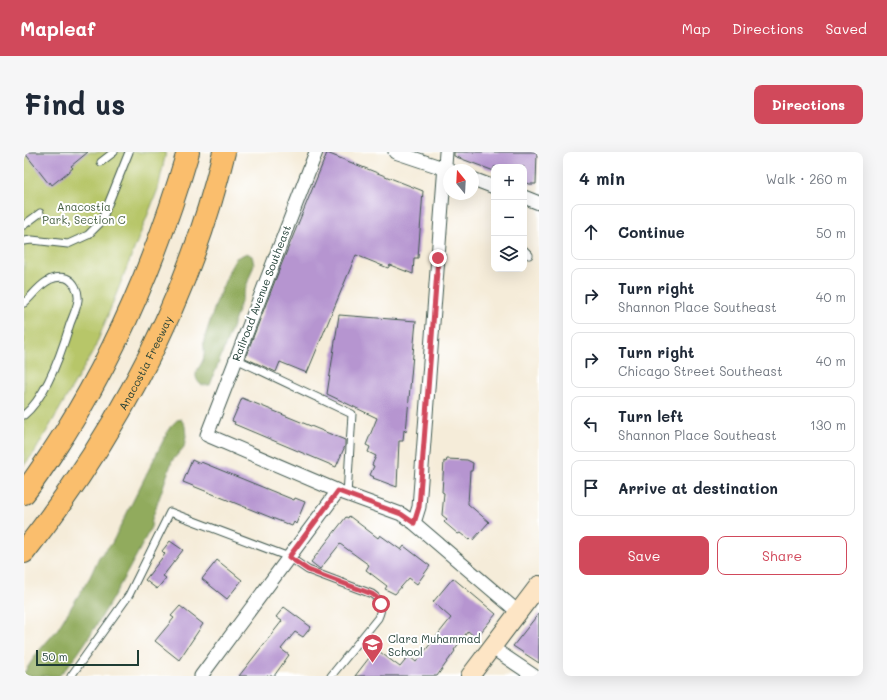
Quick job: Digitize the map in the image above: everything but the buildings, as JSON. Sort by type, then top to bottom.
[{"type":"highway","points":[[24,493],[57,446],[83,404],[129,316],[166,223],[188,152]]},
{"type":"highway","name":"Anacostia Freeway","points":[[24,552],[56,511],[92,458],[144,368],[168,316],[194,252],[210,204],[224,152]]},
{"type":"main road","points":[[470,676],[539,585]]},
{"type":"street","name":"Railroad Avenue Southeast","points":[[316,152],[207,435],[342,493]]},
{"type":"street","points":[[395,152],[443,169]]},
{"type":"street","points":[[446,152],[447,164]]},
{"type":"street","points":[[479,181],[491,185]]},
{"type":"street","points":[[527,198],[539,202]]},
{"type":"street","points":[[414,523],[419,507],[445,200]]},
{"type":"street","points":[[201,676],[289,557],[342,493],[401,514],[414,523],[518,612]]},
{"type":"street","points":[[491,647],[534,676]]},
{"type":"lane","points":[[101,162],[114,152]]},
{"type":"lane","points":[[24,241],[32,240],[68,244],[88,236],[101,222],[129,152]]},
{"type":"lane","points":[[24,225],[40,213]]},
{"type":"lane","points":[[24,303],[45,282],[52,278],[62,277],[71,280],[76,288],[78,299],[60,355],[42,392],[24,415]]},
{"type":"lane","points":[[236,358],[352,414],[342,493]]},
{"type":"lane","points":[[71,676],[129,595],[170,512],[289,557],[308,570],[372,594],[379,599],[382,611],[378,618],[331,676]]},
{"type":"green space","name":"Anacostia Park, Section C","points":[[24,152],[166,152],[158,189],[94,350],[34,453],[24,465]]},
{"type":"green space","points":[[247,253],[252,256],[254,264],[232,328],[210,385],[201,385],[196,377],[196,374],[203,360],[204,340],[216,303],[236,258]]},
{"type":"green space","points":[[181,419],[185,426],[186,437],[184,447],[172,461],[152,519],[151,527],[102,616],[77,655],[59,676],[24,676],[24,673],[37,653],[57,630],[90,577],[99,557],[112,543],[170,427],[177,420]]},
{"type":"place","name":"Clara Muhammad School","points":[[373,664]]},
{"type":"route","points":[[381,604],[379,599],[372,594],[308,570],[289,557],[338,491],[401,514],[414,523],[419,507],[438,258]]}]
